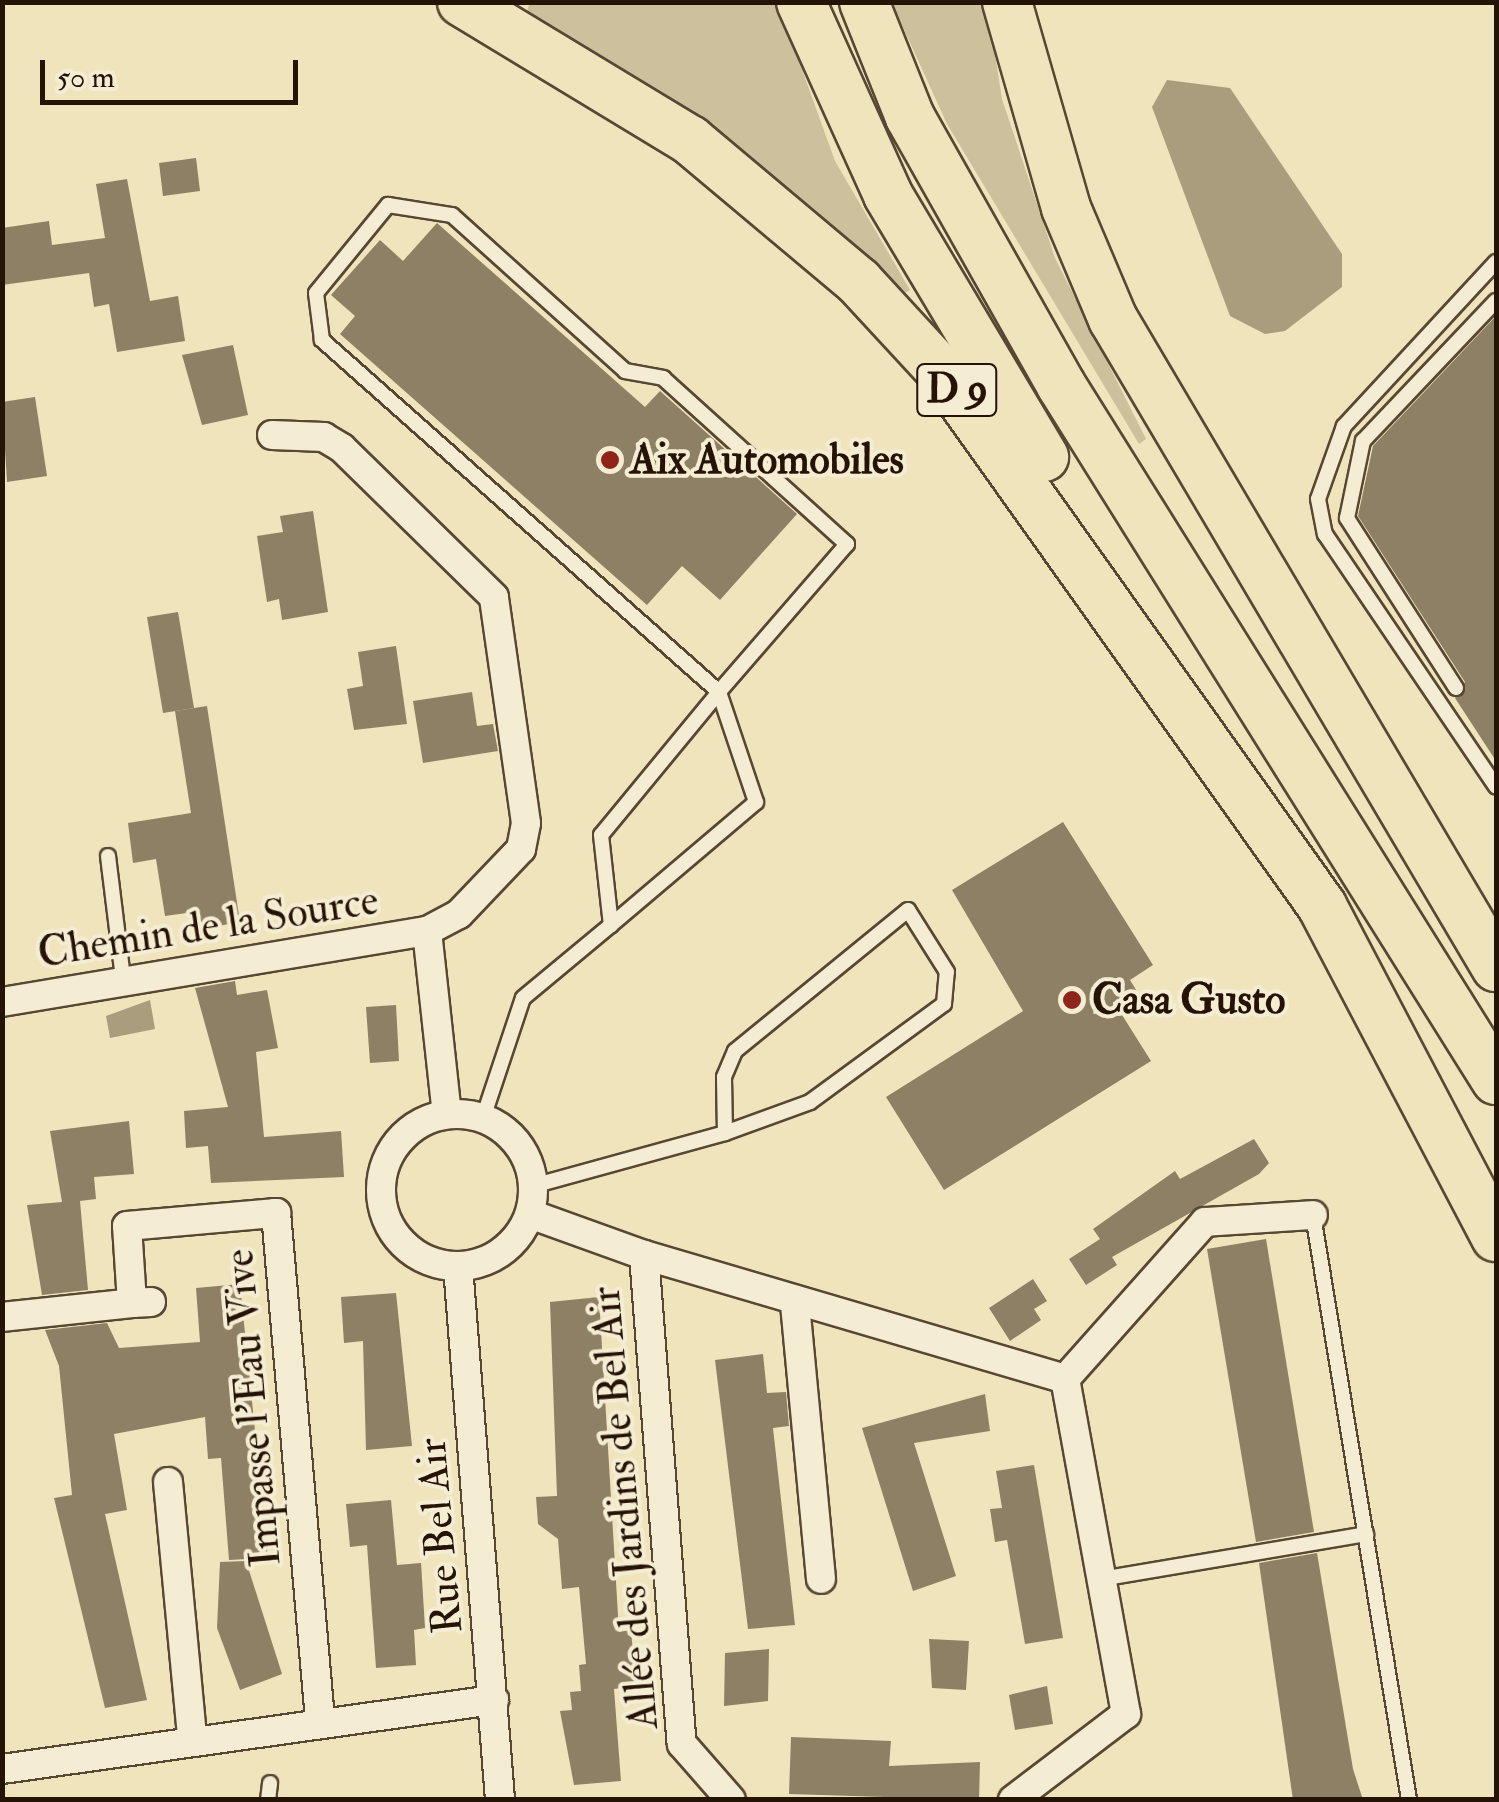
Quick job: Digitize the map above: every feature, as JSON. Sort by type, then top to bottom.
[{"type":"highway","name":"D 9","points":[[462,2],[690,140],[859,282],[989,428],[1322,906]]},
{"type":"highway","name":"D 9","points":[[800,2],[850,121],[958,318],[1496,1192]]},
{"type":"highway","name":"D 9","points":[[864,2],[910,117],[1061,385],[1496,1080]]},
{"type":"highway","points":[[1007,2],[1066,208],[1113,319],[1496,967]]},
{"type":"highway","points":[[1030,2],[1066,208]]},
{"type":"highway","points":[[1225,513],[1496,916]]},
{"type":"highway","points":[[1322,906],[1496,1237]]},
{"type":"street","points":[[272,435],[324,437],[342,448],[494,597],[526,824],[521,849],[494,880],[428,931],[447,1114]]},
{"type":"street","name":"Chemin de la Source","points":[[2,1002],[122,978],[428,931]]},
{"type":"street","points":[[447,1114],[483,1118],[526,1157],[531,1200],[502,1252],[458,1266],[406,1246],[381,1197],[397,1142],[447,1114]]},
{"type":"street","name":"Allée des Jardins de Bel Air","points":[[531,1200],[644,1255],[682,1744],[732,1800]]},
{"type":"street","name":"Impasse l'Eau Vive","points":[[2,1317],[141,1302],[127,1226],[276,1213],[320,1720]]},
{"type":"street","points":[[1065,1378],[1205,1222],[1314,1215]]},
{"type":"street","points":[[644,1255],[795,1304],[1065,1378]]},
{"type":"street","name":"Rue Bel Air","points":[[458,1266],[500,1800]]},
{"type":"street","points":[[795,1304],[821,1579]]},
{"type":"street","points":[[1012,1800],[1126,1714],[1065,1378]]},
{"type":"street","points":[[168,1482],[192,1737]]},
{"type":"street","points":[[2,1770],[192,1737],[494,1700]]},
{"type":"lane","points":[[483,1118],[523,998],[611,925],[756,802],[719,692],[322,340],[316,293],[388,205],[452,216],[624,372],[662,378],[847,544],[719,692],[601,835],[611,925]]},
{"type":"lane","points":[[1496,262],[1344,426],[1318,499],[1325,534],[1496,787]]},
{"type":"lane","points":[[1456,688],[1347,518],[1363,441],[1496,300]]},
{"type":"lane","points":[[1411,663],[1425,652]]},
{"type":"lane","points":[[108,856],[122,978]]},
{"type":"lane","points":[[531,1200],[726,1133],[810,1102],[944,1004],[947,972],[908,910],[735,1051],[724,1077],[726,1133]]},
{"type":"lane","points":[[1314,1215],[1410,1800]]},
{"type":"lane","points":[[1102,1579],[1366,1534]]},
{"type":"lane","points":[[268,1800],[270,1783]]},
{"type":"shaded area","points":[[530,2],[778,3],[835,161],[910,290],[897,298],[674,110],[527,11]]},
{"type":"shaded area","points":[[892,3],[987,3],[1002,99],[1055,258],[1146,439],[1139,444],[947,124]]},
{"type":"shaded area","points":[[1167,80],[1230,88],[1342,254],[1342,287],[1285,331],[1265,334],[1230,316],[1152,107]]},
{"type":"shaded area","points":[[150,1000],[155,1029],[110,1038],[106,1016]]},
{"type":"building","points":[[196,158],[200,191],[163,196],[159,163]]},
{"type":"building","points":[[127,179],[150,301],[178,296],[185,341],[117,352],[109,304],[94,307],[89,273],[2,285],[2,228],[49,221],[52,245],[105,238],[96,184]]},
{"type":"building","name":"Aix Automobiles","points":[[437,223],[645,407],[660,391],[797,514],[720,600],[682,566],[647,605],[340,334],[355,316],[331,295],[380,240],[403,261]]},
{"type":"building","points":[[1496,316],[1496,761],[1455,698],[1465,682],[1358,516],[1373,446]]},
{"type":"building","points":[[233,345],[248,415],[202,425],[182,355]]},
{"type":"building","points":[[35,397],[47,476],[7,482],[2,402]]},
{"type":"building","points":[[313,511],[328,612],[282,620],[279,599],[267,602],[257,536],[283,532],[280,516]]},
{"type":"building","points":[[178,612],[194,708],[163,713],[147,617]]},
{"type":"building","points":[[396,646],[407,724],[354,730],[347,689],[363,686],[358,652]]},
{"type":"building","points":[[472,692],[477,726],[493,724],[498,751],[423,763],[413,701]]},
{"type":"building","points":[[207,706],[240,922],[196,930],[194,912],[165,916],[156,859],[133,863],[128,823],[191,813],[175,711]]},
{"type":"building","name":"Casa Gusto","points":[[1063,822],[1153,965],[1130,980],[1138,993],[1117,1007],[1151,1061],[944,1190],[886,1097],[1023,1011],[952,890]]},
{"type":"building","points":[[235,981],[237,995],[267,990],[278,1048],[256,1052],[264,1137],[341,1131],[344,1177],[211,1183],[208,1146],[186,1148],[184,1111],[228,1107],[195,988]]},
{"type":"building","points":[[396,1005],[399,1061],[370,1063],[366,1007]]},
{"type":"building","points":[[129,1121],[134,1174],[94,1177],[96,1199],[80,1201],[88,1290],[42,1295],[27,1205],[62,1202],[50,1131]]},
{"type":"building","points":[[1254,1139],[1269,1163],[1259,1174],[1112,1257],[1117,1265],[1086,1285],[1069,1259],[1100,1239],[1093,1229],[1175,1171],[1180,1179]]},
{"type":"building","points":[[1266,1239],[1314,1532],[1256,1542],[1207,1249]]},
{"type":"building","points":[[1033,1279],[1047,1301],[1034,1309],[1041,1320],[1010,1341],[989,1308]]},
{"type":"building","points":[[240,1284],[268,1558],[229,1560],[221,1458],[208,1459],[205,1417],[114,1434],[127,1510],[105,1514],[147,1700],[105,1708],[54,1498],[72,1495],[59,1366],[45,1330],[107,1323],[119,1348],[200,1342],[196,1288]]},
{"type":"building","points":[[396,1293],[412,1446],[366,1450],[363,1341],[344,1343],[341,1297]]},
{"type":"building","points":[[599,1297],[619,1632],[631,1630],[636,1686],[614,1689],[621,1781],[574,1785],[560,1711],[572,1710],[570,1692],[581,1691],[579,1665],[586,1664],[579,1587],[562,1589],[558,1539],[538,1524],[536,1497],[557,1496],[550,1302]]},
{"type":"building","points":[[763,1354],[767,1393],[786,1392],[789,1426],[773,1428],[795,1625],[748,1629],[715,1360]]},
{"type":"building","points":[[985,1394],[990,1431],[914,1443],[956,1576],[913,1591],[862,1428]]},
{"type":"building","points":[[1034,1465],[1063,1638],[1025,1644],[1007,1540],[995,1542],[990,1509],[1002,1508],[996,1471]]},
{"type":"building","points":[[391,1500],[397,1565],[421,1563],[425,1628],[414,1630],[416,1665],[376,1668],[367,1545],[350,1547],[346,1504]]},
{"type":"building","points":[[1317,1553],[1353,1769],[1363,1800],[1293,1800],[1259,1563]]},
{"type":"building","points":[[246,1561],[282,1674],[240,1690],[217,1628],[220,1562]]},
{"type":"building","points":[[929,1639],[969,1641],[966,1690],[932,1688]]},
{"type":"building","points":[[769,1649],[768,1701],[724,1706],[725,1653]]},
{"type":"building","points":[[1047,1686],[1053,1724],[1015,1730],[1009,1695]]},
{"type":"building","points":[[791,1737],[891,1741],[889,1766],[980,1762],[979,1800],[789,1794]]},
{"type":"place","name":"Aix Automobiles","points":[[610,460]]},
{"type":"place","name":"Casa Gusto","points":[[1072,1000]]}]
